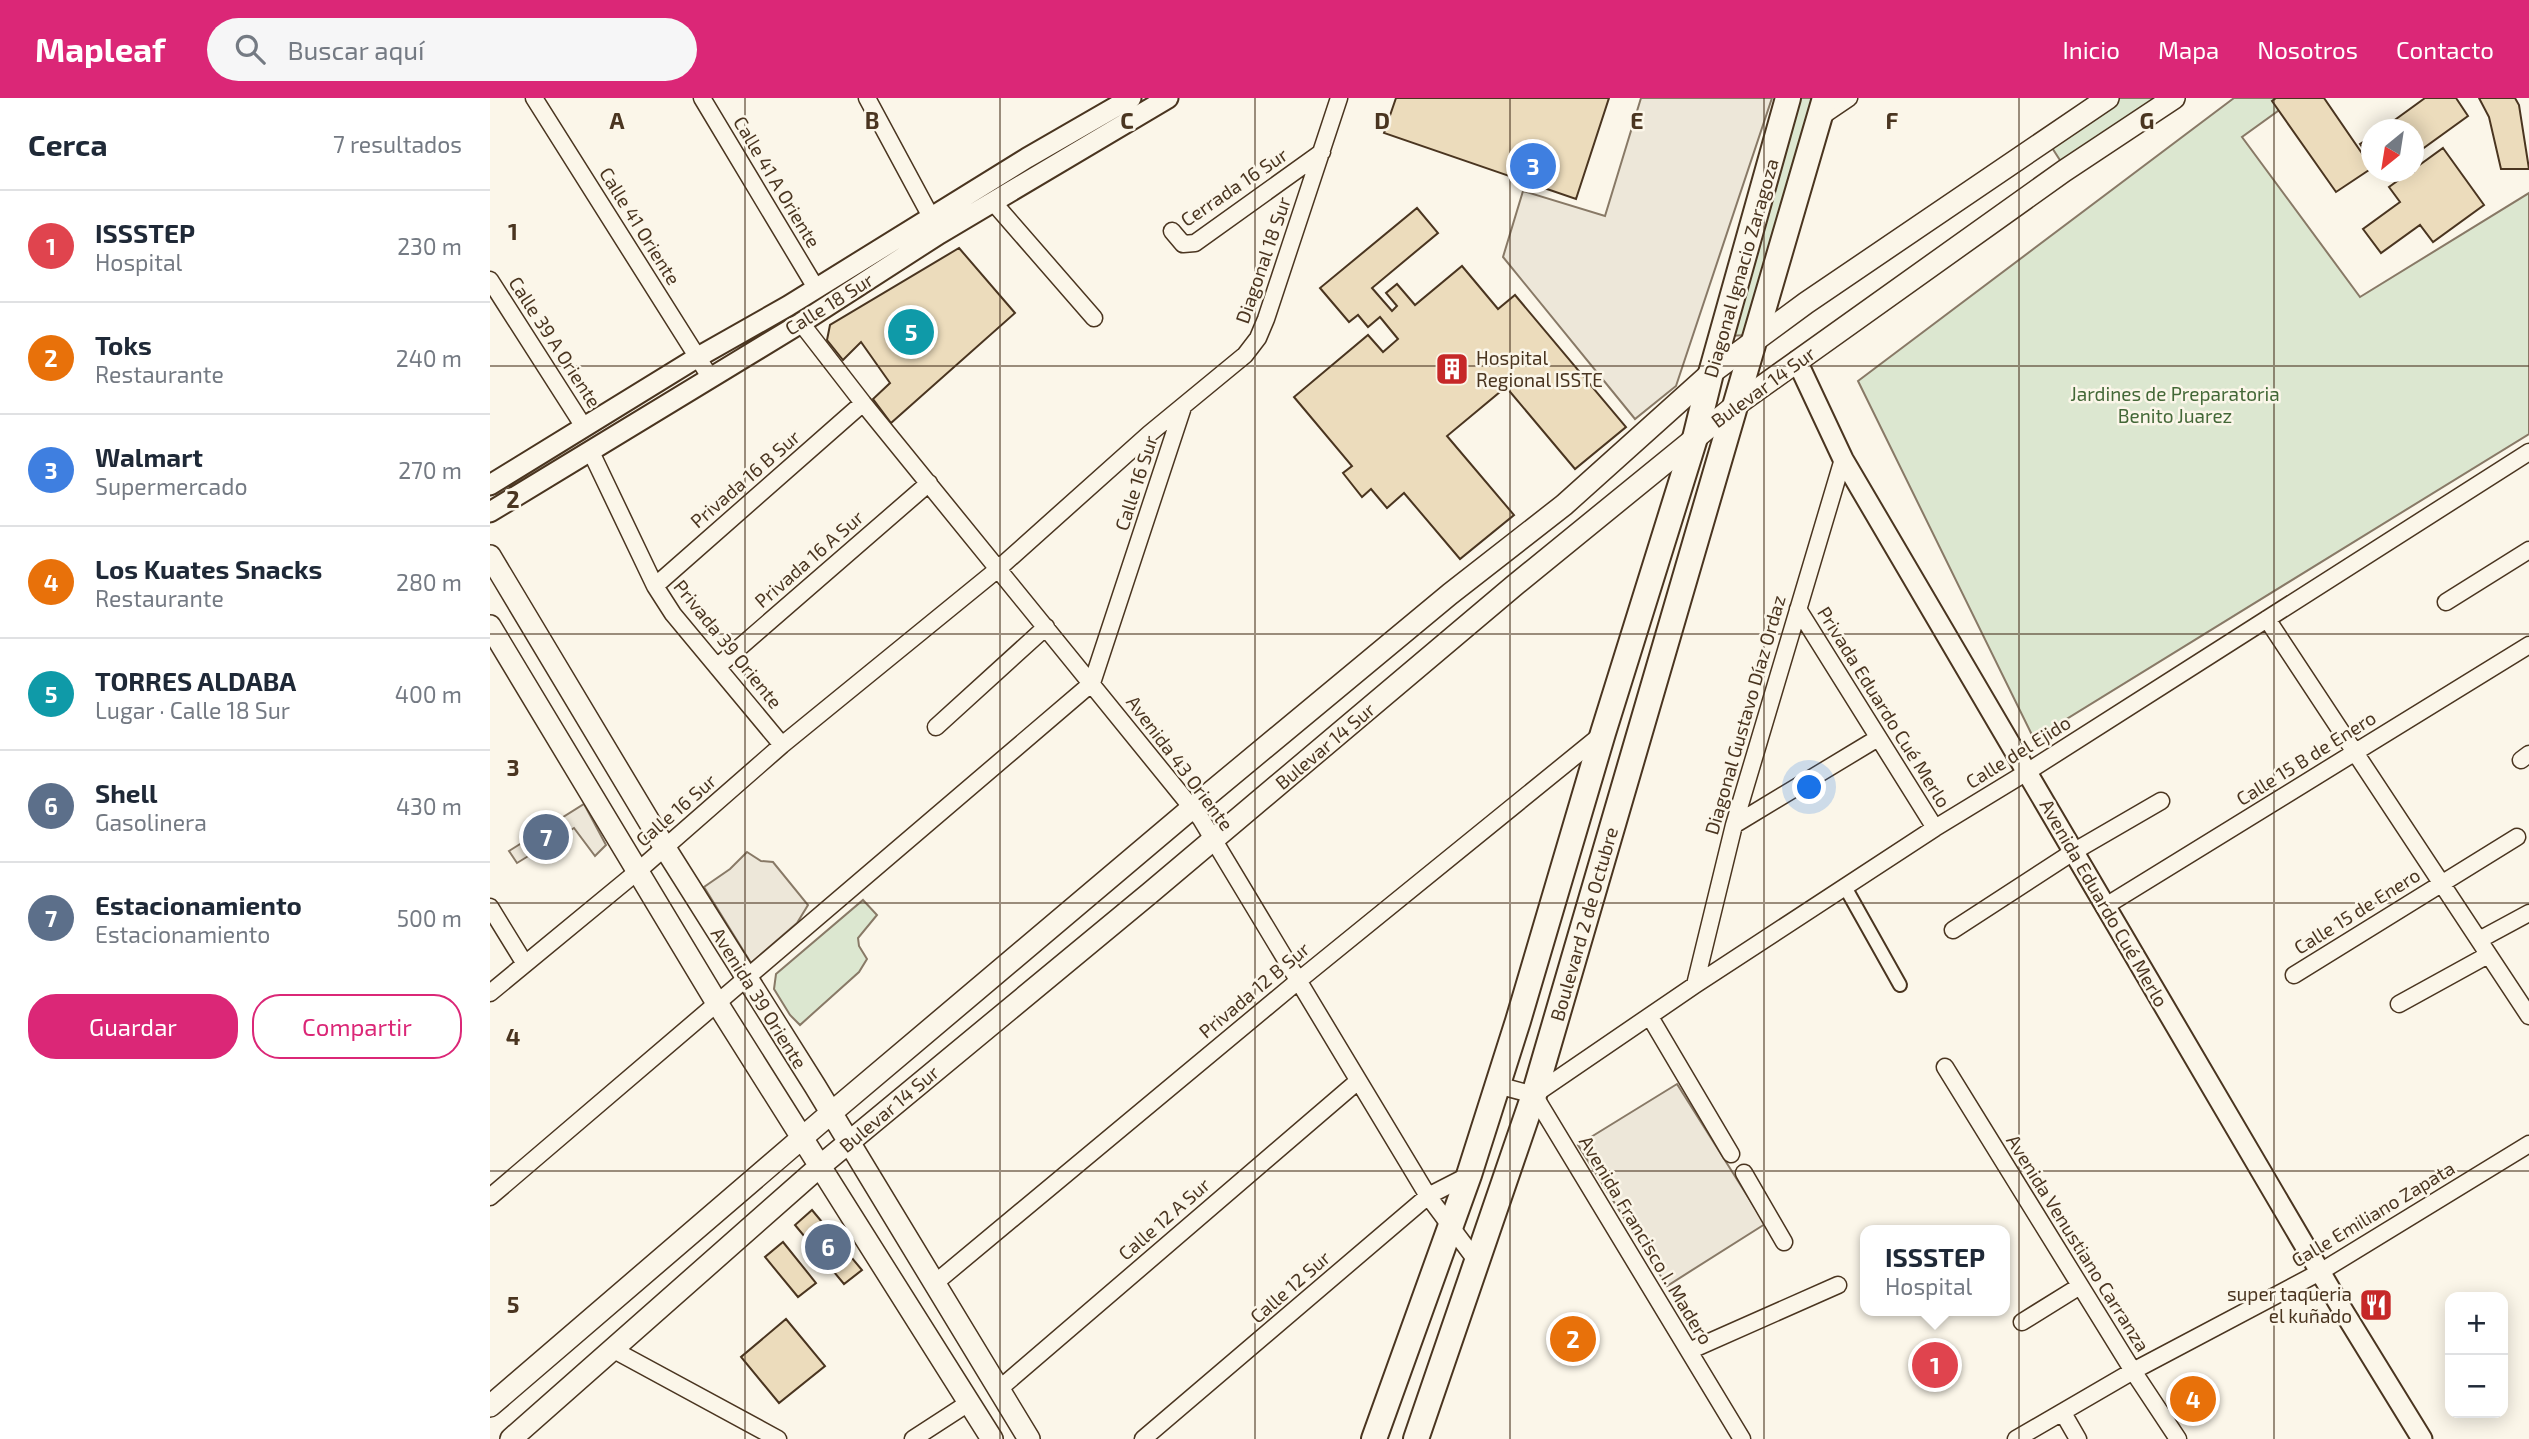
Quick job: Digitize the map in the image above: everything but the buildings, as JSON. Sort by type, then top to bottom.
[{"type":"main road","name":"Diagonal Ignacio Zaragoza","points":[[1695,438],[1788,98]]},
{"type":"main road","name":"Bulevar 14 Sur","points":[[490,1406],[1192,808],[1450,594],[1564,505],[1711,373],[1754,340],[2108,98]]},
{"type":"main road","name":"Bulevar 14 Sur","points":[[511,1439],[819,1167],[1735,405],[2064,171],[2175,98]]},
{"type":"main road","name":"Diagonal Ignacio Zaragoza","points":[[1735,405],[1821,109]]},
{"type":"main road","name":"Boulevard 2 de Octubre","points":[[1416,1439],[1534,1095],[1735,405]]},
{"type":"main road","name":"Boulevard 2 de Octubre","points":[[1374,1439],[1469,1175],[1695,438]]},
{"type":"main road","name":"Avenida 39 Oriente","points":[[490,556],[665,848],[831,1113],[1029,1439]]},
{"type":"main road","name":"Avenida 39 Oriente","points":[[490,626],[717,1003],[992,1439]]},
{"type":"street","name":"Calle 41 Oriente","points":[[534,98],[710,377]]},
{"type":"street","name":"Calle 41 A Oriente","points":[[702,98],[816,288]]},
{"type":"street","name":"Calle 18 Sur","points":[[490,485],[698,357],[816,288],[935,225],[1033,166],[1131,98]]},
{"type":"street","name":"Calle 18 Sur","points":[[490,512],[801,323],[935,225],[993,202],[1033,166],[1168,98]]},
{"type":"street","name":"Diagonal 18 Sur","points":[[1183,407],[1245,355],[1258,338],[1339,98]]},
{"type":"street","points":[[1821,109],[1849,98]]},
{"type":"street","points":[[870,99],[935,225]]},
{"type":"street","name":"Cerrada 16 Sur","points":[[1172,231],[1183,244],[1195,243],[1322,152]]},
{"type":"street","points":[[993,202],[1094,317]]},
{"type":"street","name":"Calle 39 A Oriente","points":[[490,280],[584,427]]},
{"type":"street","name":"Avenida 43 Oriente","points":[[801,323],[863,404],[1192,808],[1428,1196],[1478,1263]]},
{"type":"street","name":"Avenida Eduardo Cué Merlo","points":[[1797,361],[1843,459],[2320,1272],[2422,1439]]},
{"type":"street","name":"Privada 16 B Sur","points":[[655,586],[863,404]]},
{"type":"street","name":"Calle 16 Sur","points":[[490,993],[638,871],[782,745],[998,569],[1183,407]]},
{"type":"street","name":"Calle 16 Sur","points":[[1092,683],[1183,407]]},
{"type":"street","name":"Privada 39 Oriente","points":[[591,452],[655,586],[673,614],[782,745]]},
{"type":"street","name":"Calle del Ejido","points":[[1534,1095],[1695,985],[1935,828],[2028,772],[2529,452]]},
{"type":"street","name":"Diagonal Gustavo Díaz Ordaz","points":[[1695,985],[1734,825],[1843,459]]},
{"type":"street","name":"Privada 16 A Sur","points":[[718,667],[929,484]]},
{"type":"street","points":[[2446,602],[2529,550]]},
{"type":"street","name":"Privada Eduardo Cué Merlo","points":[[1798,609],[1935,828]]},
{"type":"street","points":[[2267,619],[2529,1016]]},
{"type":"street","points":[[936,727],[1046,627]]},
{"type":"street","name":"Calle 15 B de Enero","points":[[2104,906],[2529,645]]},
{"type":"street","points":[[490,1197],[1092,683]]},
{"type":"street","name":"Privada 12 B Sur","points":[[935,1283],[1298,981],[1603,733]]},
{"type":"street","points":[[1734,825],[1878,738]]},
{"type":"street","points":[[1953,930],[2073,852],[2161,801]]},
{"type":"street","name":"Calle 15 de Enero","points":[[2294,975],[2517,837]]},
{"type":"street","points":[[1845,887],[1900,985]]},
{"type":"street","points":[[490,907],[525,964]]},
{"type":"street","points":[[2479,940],[2529,913]]},
{"type":"street","points":[[2399,1004],[2488,955]]},
{"type":"street","points":[[1650,1017],[1731,1154]]},
{"type":"street","name":"Avenida Venustiano Carranza","points":[[1945,1067],[2178,1439]]},
{"type":"street","name":"Calle 12 A Sur","points":[[999,1390],[1358,1081]]},
{"type":"street","points":[[1497,1085],[1534,1095]]},
{"type":"street","name":"Avenida Francisco I. Madero","points":[[1534,1095],[1742,1439]]},
{"type":"street","name":"Calle Emiliano Zapata","points":[[2016,1439],[2133,1371],[2320,1272],[2529,1144]]},
{"type":"street","points":[[1744,1173],[1784,1242]]},
{"type":"street","name":"Calle 12 Sur","points":[[1143,1439],[1428,1196],[1469,1175]]},
{"type":"street","points":[[1689,1352],[1838,1285]]},
{"type":"street","points":[[2022,1322],[2080,1286]]},
{"type":"street","points":[[612,1349],[778,1439]]},
{"type":"street","points":[[914,1439],[970,1402]]},
{"type":"street","points":[[2063,1413],[2078,1439]]},
{"type":"green space","points":[[1799,98],[1821,98],[1747,335],[1729,336]]},
{"type":"green space","points":[[2117,98],[2164,98],[2065,168],[2049,143]]},
{"type":"green space","name":"Jardines de Preparatoria Benito Juarez","points":[[2234,98],[2296,98],[2242,137],[2360,297],[2529,193],[2529,434],[2034,739],[1858,381]]},
{"type":"green space","points":[[863,900],[877,915],[858,938],[859,946],[867,959],[859,972],[800,1025],[790,1015],[774,989],[776,974]]},
{"type":"shaded area","points":[[1641,98],[1772,98],[1676,386],[1635,419],[1503,257],[1523,191],[1605,216]]},
{"type":"shaded area","points":[[584,804],[606,845],[595,856],[574,828],[517,863],[509,851]]},
{"type":"shaded area","points":[[747,852],[761,861],[773,862],[808,905],[797,923],[751,963],[704,887],[730,869]]},
{"type":"shaded area","points":[[1677,1084],[1765,1224],[1667,1286],[1578,1145]]},
{"type":"place","name":"Walmart","points":[[1533,166]]},
{"type":"place","name":"TORRES ALDABA","points":[[911,332]]},
{"type":"place","name":"Hospital Regional ISSTE","points":[[1452,369]]},
{"type":"place","name":"Estacionamiento","points":[[546,837]]},
{"type":"place","name":"Shell","points":[[828,1247]]},
{"type":"place","name":"super taqueria el kuñado","points":[[2376,1305]]},
{"type":"place","name":"Toks","points":[[1573,1339]]},
{"type":"place","name":"ISSSTEP","points":[[1935,1365]]},
{"type":"place","name":"Los Kuates Snacks","points":[[2193,1399]]}]
